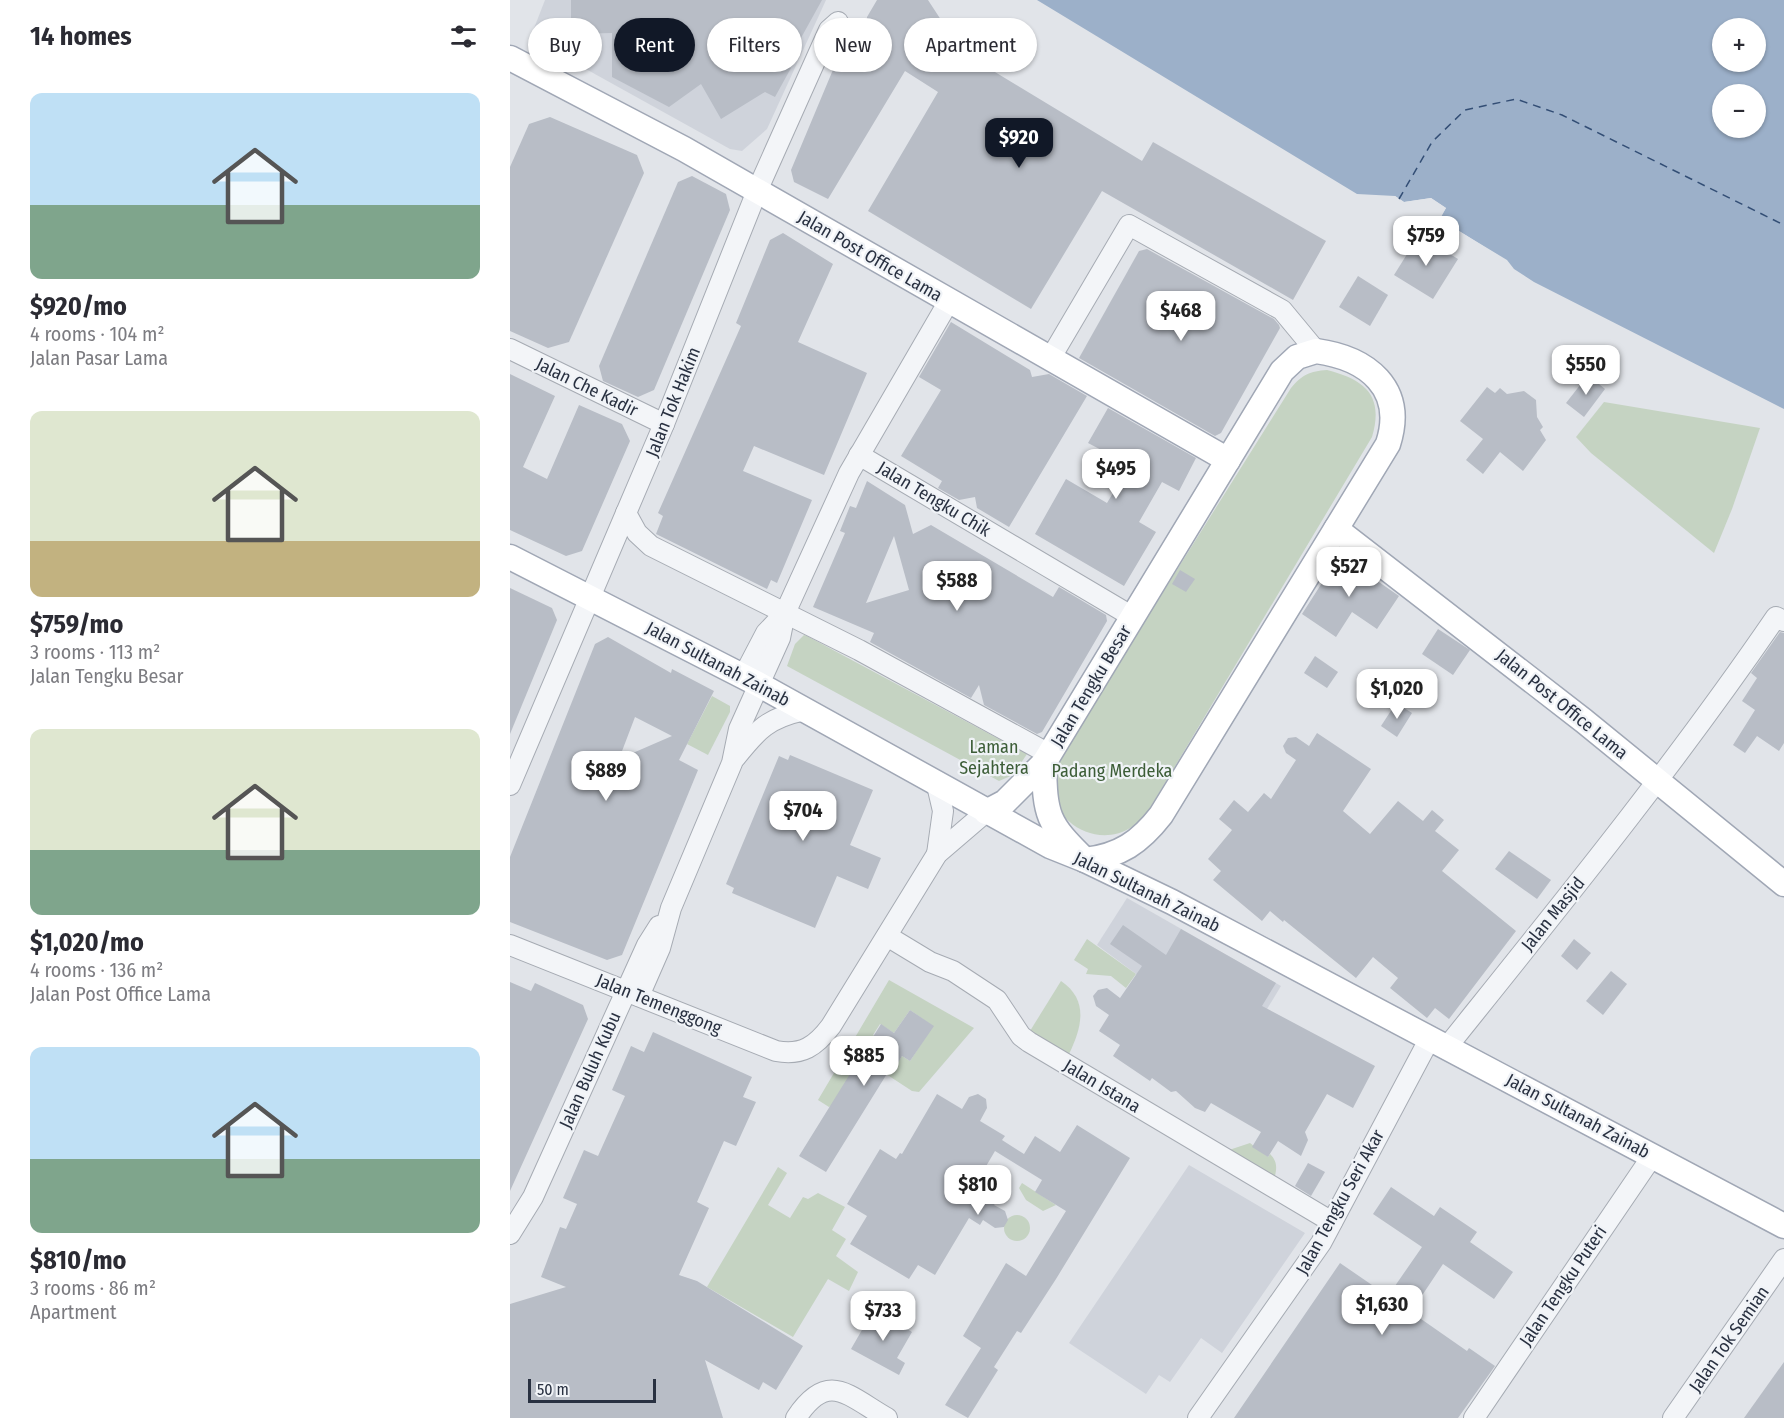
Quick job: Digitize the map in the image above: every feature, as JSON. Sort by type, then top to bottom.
[{"type":"main road","name":"Jalan Post Office Lama","points":[[510,59],[563,83],[757,191],[1228,460]]},
{"type":"main road","name":"Jalan Tengku Besar","points":[[1085,860],[1055,829],[1048,815],[1044,801],[1046,759],[1282,370],[1297,357],[1316,351]]},
{"type":"main road","points":[[1085,860],[1107,858],[1125,850],[1149,831],[1161,815],[1388,444],[1393,429],[1394,411],[1389,395],[1367,368],[1355,360],[1316,351]]},
{"type":"main road","name":"Jalan Post Office Lama","points":[[1336,529],[1424,595],[1784,884]]},
{"type":"main road","name":"Jalan Sultanah Zainab","points":[[510,557],[751,680],[1050,846],[1085,860],[1172,902],[1784,1226]]},
{"type":"main road","points":[[986,812],[1005,802],[1046,759]]},
{"type":"street","name":"Jalan Tok Hakim","points":[[510,785],[515,757],[590,597],[664,424],[757,191],[814,64]]},
{"type":"street","points":[[1050,359],[1129,225],[1282,310],[1316,351]]},
{"type":"street","name":"Jalan Tengku Chik","points":[[751,680],[780,638],[785,614],[859,455],[949,301]]},
{"type":"street","name":"Jalan Che Kadir","points":[[510,349],[664,424]]},
{"type":"street","name":"Jalan Tengku Chik","points":[[859,455],[1133,617]]},
{"type":"street","points":[[626,513],[637,533],[651,546],[859,650],[1046,759]]},
{"type":"street","name":"Jalan Masjid","points":[[1438,1042],[1659,782],[1780,619]]},
{"type":"street","name":"Jalan Buluh Kubu","points":[[510,1234],[533,1197],[633,994],[647,945],[671,908],[732,763],[751,680]]},
{"type":"street","name":"Jalan Buluh Kubu","points":[[732,763],[765,724],[785,714],[805,710]]},
{"type":"street","points":[[936,781],[943,812],[937,854]]},
{"type":"street","points":[[887,936],[937,854],[986,812]]},
{"type":"street","name":"Jalan Istana","points":[[887,936],[930,962],[953,971],[997,1000],[1022,1036],[1029,1042],[1332,1222]]},
{"type":"street","name":"Jalan Temenggong","points":[[510,945],[776,1051],[792,1053],[809,1049],[820,1040],[887,936]]},
{"type":"street","name":"Jalan Tengku Seri Akar","points":[[1198,1418],[1313,1255],[1438,1042]]},
{"type":"street","name":"Jalan Tengku Puteri","points":[[1474,1418],[1653,1155]]},
{"type":"street","name":"Jalan Tok Semian","points":[[1673,1418],[1784,1260]]},
{"type":"street","points":[[796,1418],[816,1393],[837,1391],[887,1418]]},
{"type":"shaded area","points":[[545,0],[826,0],[818,18],[814,18],[814,26],[802,52],[802,18],[707,18],[707,72],[793,72],[767,129],[742,151],[730,149],[591,72],[602,72],[602,18],[538,18]]},
{"type":"shaded area","points":[[1127,898],[1281,986],[1261,1019],[1147,982],[1097,945]]},
{"type":"shaded area","points":[[1189,1165],[1305,1233],[1222,1353],[1201,1338],[1170,1382],[1159,1375],[1146,1394],[1069,1343]]},
{"type":"green space","name":"Padang Merdeka","points":[[1327,370],[1352,379],[1369,392],[1376,411],[1372,437],[1150,808],[1136,824],[1118,833],[1092,834],[1080,829],[1069,821],[1055,800],[1054,777],[1064,750],[1291,388],[1307,374]]},
{"type":"green space","points":[[1604,402],[1760,428],[1714,553],[1591,453],[1576,437]]},
{"type":"green space","name":"Laman Sejahtera","points":[[804,635],[1027,754],[1013,775],[999,781],[787,666],[795,644]]},
{"type":"green space","points":[[712,696],[730,706],[730,712],[708,755],[687,744]]},
{"type":"green space","points":[[1087,939],[1136,974],[1126,988],[1111,976],[1086,974],[1088,969],[1074,960]]},
{"type":"green space","points":[[889,980],[974,1028],[919,1092],[912,1091],[886,1074],[829,1107],[818,1100]],"holes":[[[910,1010],[933,1026],[910,1061],[902,1056],[896,1065],[893,1049],[873,1035],[880,1024],[894,1033]],[[871,1038],[885,1047],[875,1062],[862,1053]]]},
{"type":"green space","points":[[1061,981],[1076,997],[1080,1014],[1080,1024],[1069,1054],[1030,1031]]},
{"type":"green space","points":[[1250,1143],[1268,1157],[1270,1154],[1274,1159],[1275,1176],[1229,1150]]},
{"type":"green space","points":[[778,1167],[787,1173],[768,1205],[790,1218],[803,1197],[808,1199],[818,1193],[845,1207],[832,1230],[846,1239],[836,1256],[858,1272],[849,1291],[828,1279],[793,1337],[707,1287]]},
{"type":"green space","points":[[1022,1183],[1056,1205],[1043,1211],[1026,1200],[1019,1188]]},
{"type":"green space","points":[[1017,1215],[1026,1219],[1030,1228],[1026,1237],[1017,1241],[1008,1237],[1004,1228],[1008,1219]]},
{"type":"water","points":[[1037,0],[1784,0],[1784,409],[1534,282],[1514,269],[1507,260],[1439,219],[1446,208],[1431,198],[1404,202],[1395,196],[1357,194]]},
{"type":"pier","points":[[1395,196],[1404,202],[1431,198],[1446,208],[1440,219],[1507,261],[1505,263],[1437,221],[1436,218],[1442,209],[1430,201],[1403,205],[1393,199]]},
{"type":"building","points":[[571,0],[822,0],[802,36],[802,18],[707,18],[707,72],[789,72],[775,97],[765,92],[721,119],[701,84],[669,107],[612,77],[612,33],[602,33],[602,18],[571,18]]},
{"type":"building","points":[[877,0],[928,0],[940,18],[904,18],[904,72],[828,199],[794,182],[791,170],[832,72],[892,72],[892,18],[867,17]]},
{"type":"building","points":[[907,72],[995,72],[1142,161],[1153,142],[1326,241],[1293,300],[1102,191],[1031,309],[868,211],[938,92]]},
{"type":"building","points":[[550,117],[637,155],[644,173],[569,342],[548,348],[510,331],[510,167],[529,124]]},
{"type":"building","points":[[692,176],[726,194],[730,210],[654,390],[638,397],[603,381],[599,366],[678,182]]},
{"type":"building","points":[[783,233],[833,264],[798,342],[867,373],[824,475],[754,446],[743,471],[812,500],[777,583],[771,580],[767,589],[656,534],[663,516],[658,513],[741,326],[736,323],[770,240]]},
{"type":"building","points":[[1419,235],[1458,259],[1433,299],[1394,275]]},
{"type":"building","points":[[1147,249],[1274,319],[1279,325],[1280,328],[1221,433],[1215,436],[1079,358],[1139,251]]},
{"type":"building","points":[[1358,276],[1388,295],[1370,326],[1339,307]]},
{"type":"building","points":[[951,322],[1030,370],[1032,377],[1049,374],[1087,396],[1009,527],[977,508],[975,497],[959,500],[938,488],[942,481],[901,456],[941,390],[919,377]]},
{"type":"building","points":[[510,374],[555,396],[523,467],[547,479],[579,405],[622,424],[630,441],[582,551],[566,556],[510,530]]},
{"type":"building","points":[[1588,375],[1605,389],[1584,417],[1566,403]]},
{"type":"building","points":[[1487,387],[1495,393],[1500,388],[1507,394],[1524,391],[1536,400],[1537,417],[1543,427],[1540,430],[1546,440],[1523,471],[1500,452],[1483,474],[1466,460],[1483,439],[1460,421]]},
{"type":"building","points":[[1108,408],[1196,458],[1179,491],[1162,482],[1139,522],[1156,532],[1124,586],[1035,534],[1066,479],[1107,503],[1130,465],[1088,443]]},
{"type":"building","points":[[867,481],[905,505],[913,534],[931,525],[1053,597],[1059,587],[1106,615],[1107,621],[1042,732],[1037,734],[984,705],[979,685],[971,698],[870,642],[874,633],[813,607],[845,533],[840,531],[850,506],[856,508]],"holes":[[[894,536],[909,590],[866,603]]]},
{"type":"building","points":[[1340,555],[1399,596],[1377,629],[1352,612],[1336,637],[1302,614]]},
{"type":"building","points":[[1180,570],[1195,579],[1186,592],[1172,584]]},
{"type":"building","points":[[510,588],[552,608],[557,620],[510,734]]},
{"type":"building","points":[[1438,629],[1470,650],[1453,675],[1422,654]]},
{"type":"building","points":[[1780,632],[1784,633],[1784,743],[1779,751],[1757,736],[1745,753],[1733,745],[1755,710],[1742,701],[1757,678],[1751,673]]},
{"type":"building","points":[[608,637],[671,673],[672,669],[714,691],[679,760],[698,770],[622,955],[607,960],[510,922],[510,857],[595,644]],"holes":[[[635,717],[672,736],[619,759]]]},
{"type":"building","points":[[1315,656],[1338,672],[1327,688],[1304,673]]},
{"type":"building","points":[[1396,703],[1412,713],[1397,737],[1381,726]]},
{"type":"building","points":[[1317,733],[1371,769],[1343,811],[1370,834],[1398,801],[1423,821],[1432,810],[1444,820],[1435,831],[1459,850],[1442,871],[1516,931],[1449,1019],[1435,1008],[1427,1018],[1390,988],[1398,978],[1373,957],[1356,978],[1284,920],[1283,922],[1270,911],[1262,921],[1213,880],[1221,871],[1208,859],[1232,830],[1219,819],[1234,800],[1248,812],[1264,793],[1271,799],[1296,760],[1286,753],[1283,746],[1288,738],[1296,737],[1309,746]]},
{"type":"building","points":[[790,755],[873,790],[850,845],[881,858],[868,889],[837,876],[815,928],[732,893],[734,888],[726,884],[779,756],[788,760]]},
{"type":"building","points":[[1509,851],[1551,880],[1537,899],[1495,869]]},
{"type":"building","points":[[1123,925],[1166,955],[1181,929],[1276,983],[1262,1006],[1375,1066],[1353,1108],[1327,1094],[1305,1132],[1308,1140],[1301,1156],[1278,1141],[1268,1157],[1252,1147],[1261,1132],[1211,1103],[1205,1112],[1195,1108],[1176,1091],[1171,1092],[1152,1078],[1150,1081],[1113,1056],[1120,1045],[1099,1031],[1109,1015],[1096,1006],[1093,996],[1098,990],[1107,988],[1120,998],[1142,966],[1110,944]]},
{"type":"building","points":[[1574,939],[1591,953],[1577,970],[1561,956]]},
{"type":"building","points":[[1611,971],[1627,984],[1603,1015],[1586,1001]]},
{"type":"building","points":[[510,982],[531,991],[535,983],[583,1005],[588,1019],[510,1191]]},
{"type":"building","points":[[910,1010],[934,1026],[910,1061],[902,1056],[896,1066],[893,1064],[826,1172],[799,1156],[881,1024],[894,1033]]},
{"type":"building","points":[[653,1032],[752,1077],[743,1097],[756,1102],[736,1146],[724,1141],[697,1202],[709,1208],[679,1275],[697,1281],[803,1346],[776,1390],[763,1382],[759,1390],[705,1360],[723,1418],[510,1418],[510,1304],[566,1287],[541,1277],[560,1227],[566,1229],[577,1204],[563,1198],[584,1150],[598,1156],[625,1096],[612,1090],[631,1046],[644,1052]]},
{"type":"building","points":[[937,1094],[962,1109],[969,1097],[978,1094],[986,1099],[987,1108],[980,1121],[1005,1136],[1002,1140],[1024,1154],[1035,1136],[1060,1152],[1077,1125],[1130,1158],[1021,1333],[1017,1331],[994,1367],[998,1370],[968,1418],[945,1405],[981,1348],[963,1336],[1006,1263],[1026,1276],[1066,1211],[1035,1192],[1042,1180],[995,1151],[975,1185],[998,1198],[994,1205],[1005,1211],[1008,1220],[1004,1227],[995,1228],[983,1220],[980,1225],[969,1218],[935,1275],[918,1265],[909,1279],[850,1244],[867,1216],[847,1204],[880,1149],[896,1159],[900,1153],[902,1154]]},
{"type":"building","points":[[1308,1163],[1325,1172],[1311,1196],[1295,1186]]},
{"type":"building","points":[[1391,1187],[1434,1216],[1440,1207],[1477,1232],[1470,1242],[1513,1272],[1494,1299],[1443,1264],[1411,1312],[1467,1351],[1469,1348],[1495,1366],[1458,1418],[1234,1418],[1340,1263],[1388,1296],[1422,1247],[1373,1214]]},
{"type":"building","points":[[874,1309],[912,1332],[897,1358],[905,1363],[899,1375],[851,1349]]},
{"type":"building","points":[[1784,1362],[1784,1418],[1744,1418]]},
{"type":"ferry route","points":[[1399,199],[1432,142],[1465,110],[1516,99],[1562,115],[1784,225]]}]
